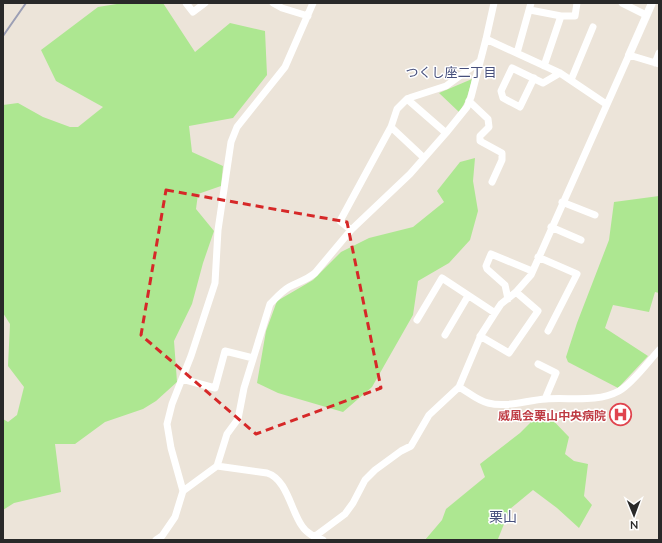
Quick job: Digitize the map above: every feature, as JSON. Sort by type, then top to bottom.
[{"type":"street","points":[[186,3],[193,12],[205,3]]},
{"type":"street","points":[[273,3],[282,8],[308,16]]},
{"type":"street","points":[[156,540],[162,536],[175,517],[183,491],[167,430],[172,404],[191,356],[215,283],[218,230],[222,196],[233,137],[237,126],[286,67],[313,3]]},
{"type":"street","points":[[183,491],[217,466],[227,434],[238,419],[244,388],[270,304],[284,290],[309,278],[315,273],[351,230],[410,174],[467,107],[486,39],[494,3]]},
{"type":"street","points":[[517,53],[530,6],[561,16],[575,16],[577,3]]},
{"type":"street","points":[[622,3],[646,15]]},
{"type":"street","points":[[316,538],[345,514],[353,503],[365,480],[401,451],[411,446],[429,415],[459,387],[480,336],[495,313],[531,275],[562,202],[652,3]]},
{"type":"street","points":[[544,66],[561,16]]},
{"type":"street","points":[[571,80],[592,27]]},
{"type":"street","points":[[486,39],[560,73],[606,104]]},
{"type":"street","points":[[629,55],[657,64],[659,53]]},
{"type":"street","points":[[351,230],[340,221],[391,127],[397,109],[407,99],[424,92],[446,86],[479,62]]},
{"type":"street","points":[[534,78],[520,107],[503,98],[501,91],[512,68],[534,78],[544,83],[560,73]]},
{"type":"street","points":[[407,99],[446,133]]},
{"type":"street","points":[[469,101],[488,119],[489,127],[480,136],[480,142],[502,153],[502,160],[492,182]]},
{"type":"street","points":[[391,127],[424,158]]},
{"type":"street","points":[[562,202],[595,215]]},
{"type":"street","points":[[551,227],[581,240]]},
{"type":"street","points":[[508,299],[505,285],[487,269],[486,266],[491,254],[532,271]]},
{"type":"street","points":[[538,257],[577,274],[548,331]]},
{"type":"street","points":[[417,320],[442,278],[495,313]]},
{"type":"street","points":[[480,336],[509,353],[538,311],[516,292]]},
{"type":"street","points":[[445,335],[468,296]]},
{"type":"street","points":[[459,387],[487,403],[502,405],[545,398],[598,397],[618,392],[630,383],[659,350]]},
{"type":"street","points":[[182,379],[215,388],[225,351],[253,358]]},
{"type":"street","points":[[538,364],[556,373],[545,398]]},
{"type":"street","points":[[217,466],[273,474],[278,479],[286,493],[302,526],[316,538],[323,540]]},
{"type":"highlighted area","points":[[166,190],[347,222],[381,388],[256,434],[141,335]]},
{"type":"green space","points":[[123,3],[163,3],[195,52],[230,23],[265,31],[267,75],[233,118],[189,126],[192,152],[223,166],[221,186],[198,194],[196,209],[214,231],[203,263],[192,304],[174,341],[177,382],[156,401],[143,409],[105,422],[75,444],[55,444],[61,492],[14,503],[3,510],[3,419],[8,422],[17,415],[24,387],[8,366],[10,324],[3,313],[3,105],[18,103],[43,117],[70,127],[78,127],[103,107],[56,81],[41,50],[98,7]]},
{"type":"green space","points":[[472,79],[466,100],[459,112],[439,93]]},
{"type":"green space","points":[[475,158],[473,181],[478,211],[470,240],[449,263],[418,281],[413,315],[372,387],[343,412],[278,393],[257,383],[266,331],[277,301],[313,280],[341,252],[369,238],[413,227],[444,202],[437,191],[460,162]]},
{"type":"green space","points":[[659,196],[659,293],[655,292],[649,312],[613,305],[605,328],[648,356],[618,388],[568,362],[566,357],[577,323],[609,240],[614,202]]},
{"type":"green space","points":[[543,410],[569,437],[565,454],[574,461],[588,464],[584,496],[592,505],[579,528],[557,508],[533,490],[510,509],[498,539],[499,540],[425,540],[442,520],[446,509],[485,477],[480,464],[520,433]]},
{"type":"railway","points":[[3,36],[26,3]]},
{"type":"place","name":"威風会栗山中央病院","points":[[621,415]]},
{"type":"district","name":"つくし座二丁目","points":[[451,72]]},
{"type":"district","name":"栗山","points":[[503,517]]}]
